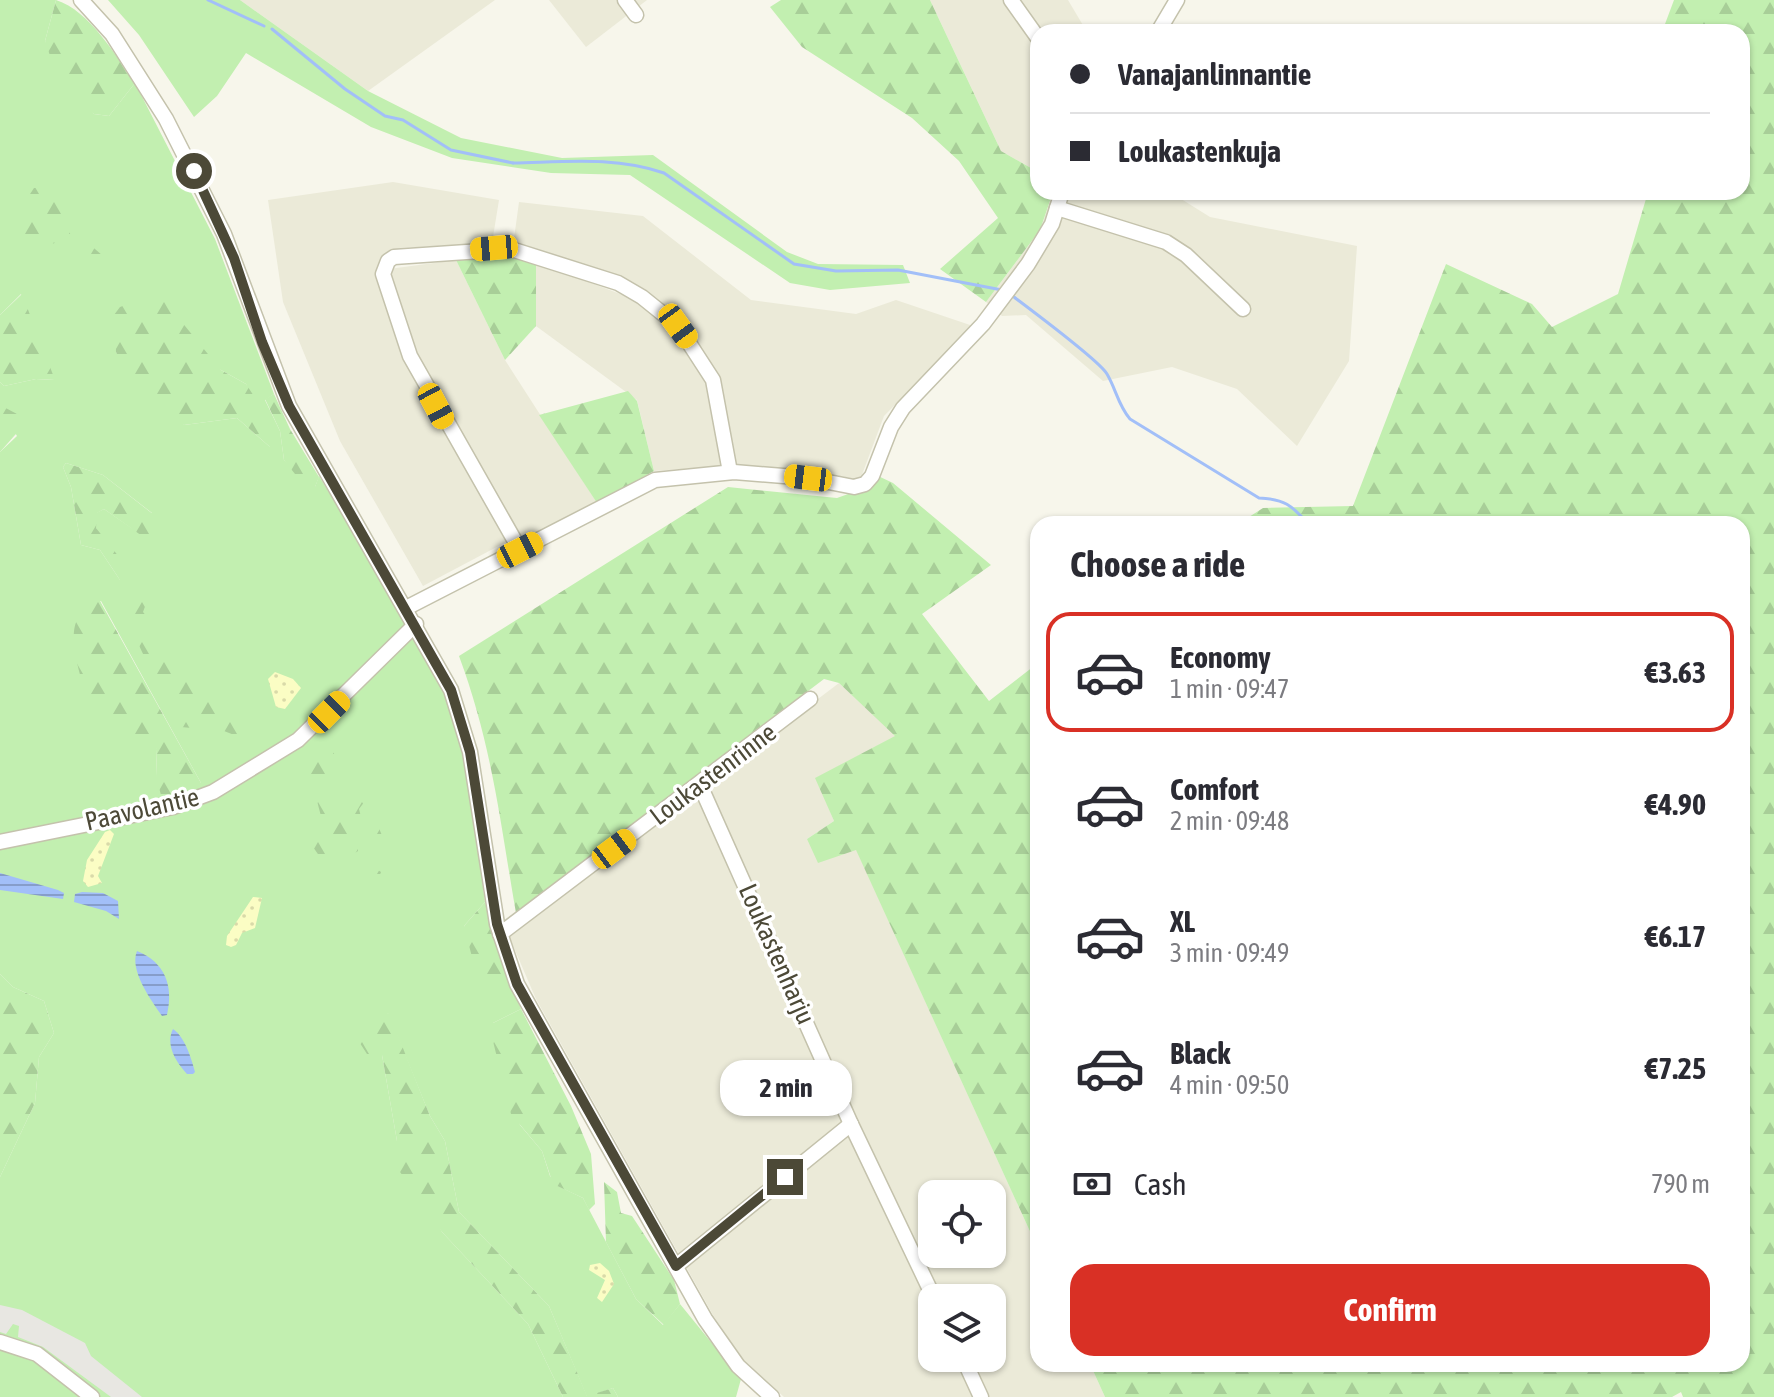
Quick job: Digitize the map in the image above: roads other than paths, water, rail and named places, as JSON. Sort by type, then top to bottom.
[{"type":"street","points":[[81,0],[112,34],[166,119],[224,234],[289,406],[451,690],[470,752],[488,883],[500,934],[517,984],[541,1032],[722,1346],[772,1397]]},
{"type":"street","points":[[625,0],[636,15]]},
{"type":"street","points":[[1011,0],[1030,27]]},
{"type":"street","points":[[1163,24],[1177,0]]},
{"type":"street","points":[[406,608],[655,480],[730,472],[772,474],[860,486],[872,476],[891,427],[903,408],[996,307],[1028,264],[1052,224],[1060,200]]},
{"type":"street","points":[[1057,208],[1166,242],[1186,255],[1243,309]]},
{"type":"street","points":[[520,550],[410,356],[383,274],[388,261],[394,257],[511,249],[618,283],[642,297],[678,326],[713,380],[730,472]]},
{"type":"street","name":"Paavolantie","points":[[0,842],[173,807],[213,792],[298,740],[416,624]]},
{"type":"street","name":"Loukastenrinne","points":[[500,934],[810,699]]},
{"type":"street","name":"Loukastenharju","points":[[700,785],[851,1124],[927,1284]]},
{"type":"street","points":[[676,1266],[851,1124]]},
{"type":"street","points":[[0,1342],[37,1354],[92,1397]]},
{"type":"street","points":[[969,1372],[981,1397]]},
{"type":"water","points":[[0,873],[58,890],[64,893],[63,899],[0,890]]},
{"type":"water","points":[[103,893],[118,901],[119,919],[106,911],[74,902],[75,894]]},
{"type":"water","points":[[137,951],[161,968],[165,976],[169,994],[167,1015],[162,1016],[142,985],[136,967]]},
{"type":"water","points":[[173,1029],[187,1048],[193,1074],[187,1074],[173,1053],[170,1041]]},
{"type":"waterway","points":[[208,0],[264,26]]},
{"type":"waterway","points":[[272,29],[345,89],[385,116],[403,120],[451,150],[513,163]]},
{"type":"waterway","points":[[513,163],[589,161],[646,168],[664,173],[794,264],[836,271],[898,270],[1002,290]]},
{"type":"waterway","points":[[1010,294],[1101,367],[1130,419],[1259,498],[1287,504],[1301,516]]}]
